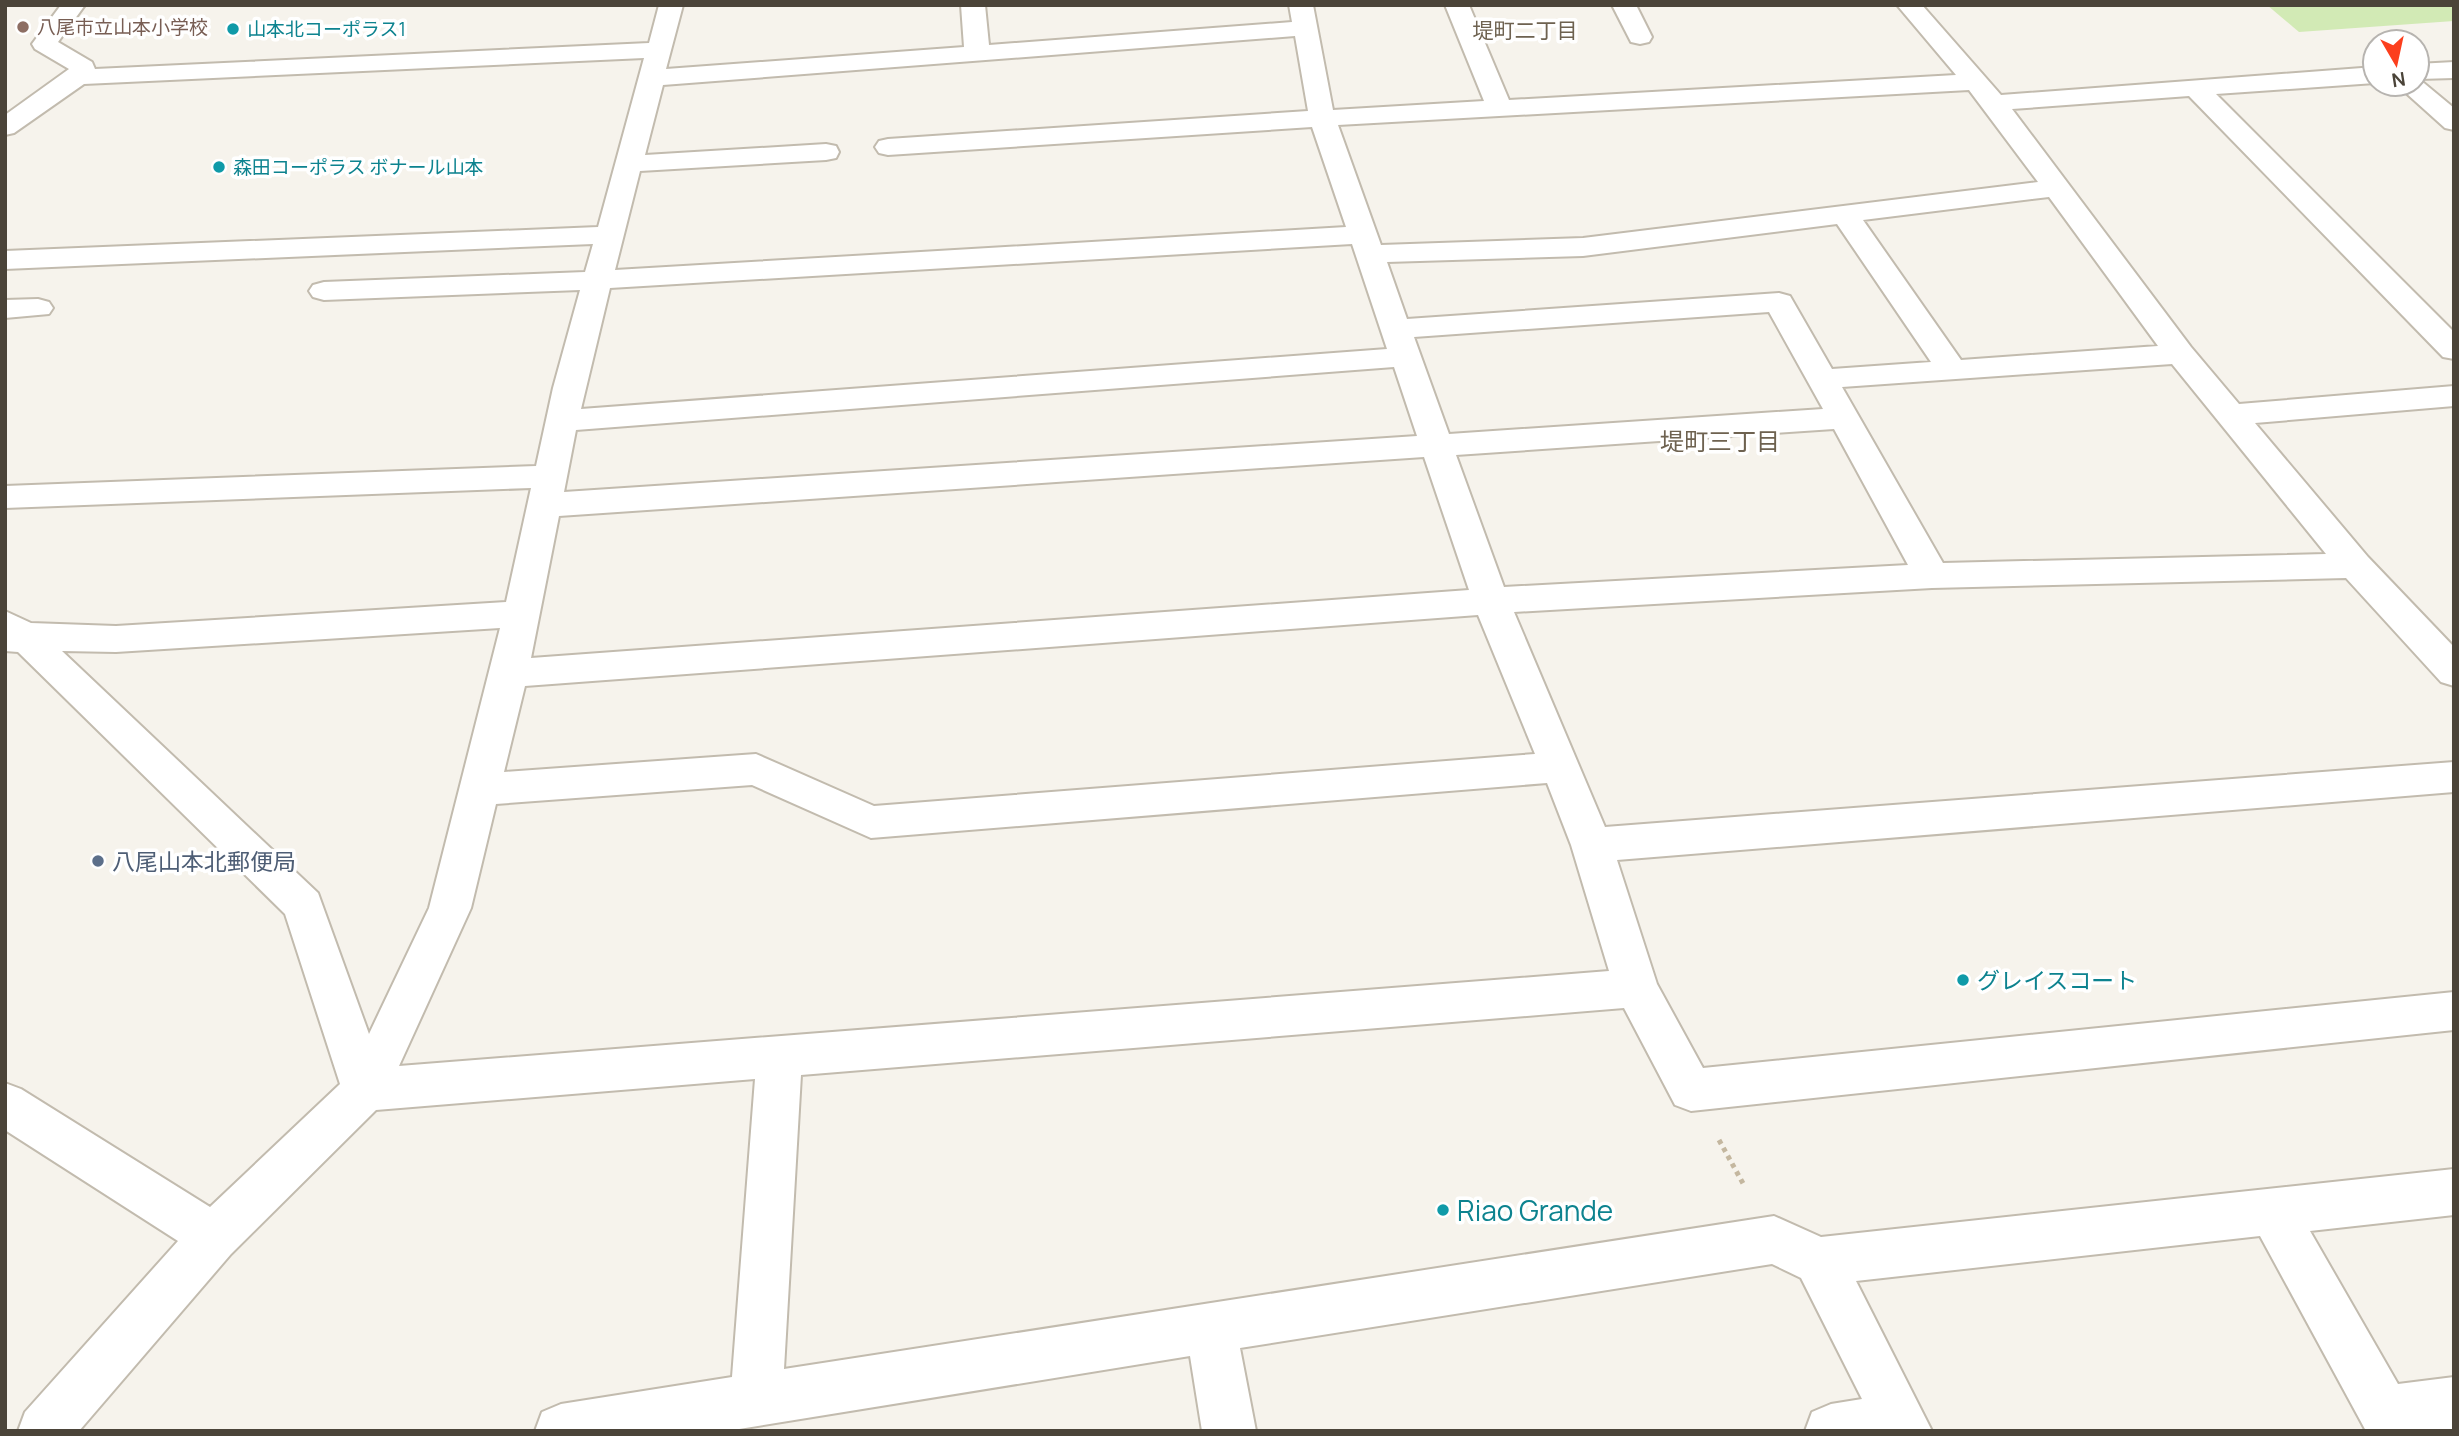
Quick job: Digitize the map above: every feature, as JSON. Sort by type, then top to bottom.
[{"type":"street","points":[[5,127],[78,77],[83,67],[44,44],[73,5]]},
{"type":"street","points":[[44,1431],[214,1237],[365,1090],[450,908],[509,673],[563,421],[671,5]]},
{"type":"street","points":[[974,5],[977,52]]},
{"type":"street","points":[[1457,5],[1499,107]]},
{"type":"street","points":[[1623,5],[1640,37]]},
{"type":"street","points":[[1920,6],[2180,354],[2355,566],[2437,632],[2454,672]]},
{"type":"street","points":[[78,77],[656,64],[977,52],[1303,16],[1322,118],[1438,445],[1490,601],[1592,845],[1636,988],[1692,1090],[2454,1012]]},
{"type":"street","points":[[2431,71],[2454,70]]},
{"type":"street","points":[[888,147],[1499,107],[2195,88],[2361,76]]},
{"type":"street","points":[[2195,88],[2454,350]]},
{"type":"street","points":[[2426,98],[2454,122]]},
{"type":"street","points":[[629,164],[826,152]]},
{"type":"street","points":[[324,291],[1367,244],[1583,247],[2055,188]]},
{"type":"street","points":[[1844,214],[1952,370]]},
{"type":"street","points":[[5,260],[610,235]]},
{"type":"street","points":[[563,421],[1400,343],[1779,302],[1932,576]]},
{"type":"street","points":[[5,309],[38,307]]},
{"type":"street","points":[[1821,379],[2180,354]]},
{"type":"street","points":[[2230,415],[2454,396]]},
{"type":"street","points":[[5,498],[548,490],[1438,445],[1844,418]]},
{"type":"street","points":[[509,673],[1490,601],[1932,576],[2355,566]]},
{"type":"street","points":[[11,634],[116,639],[522,614]]},
{"type":"street","points":[[11,634],[303,905],[365,1090]]},
{"type":"street","points":[[479,790],[756,769],[871,822],[1560,767]]},
{"type":"street","points":[[1592,845],[2454,777]]},
{"type":"street","points":[[365,1090],[1636,988]]},
{"type":"street","points":[[756,1400],[779,1057]]},
{"type":"street","points":[[5,1104],[214,1237]]},
{"type":"street","points":[[561,1431],[1774,1240],[1819,1261],[2454,1192]]},
{"type":"street","points":[[2272,1212],[2391,1421],[2454,1403]]},
{"type":"street","points":[[1819,1261],[1902,1425],[1831,1431]]},
{"type":"street","points":[[1211,1327],[1229,1431]]},
{"type":"path","points":[[1692,1090],[1774,1240]]},
{"type":"green space","points":[[2267,5],[2454,5],[2454,21],[2299,32]]},
{"type":"place","name":"八尾市立山本小学校","points":[[23,27]]},
{"type":"place","name":"山本北コーポラス1","points":[[233,29]]},
{"type":"place","name":"森田コーポラス ボナール山本","points":[[219,167]]},
{"type":"place","name":"八尾山本北郵便局","points":[[98,861]]},
{"type":"place","name":"グレイスコート","points":[[1963,980]]},
{"type":"place","name":"Riao Grande","points":[[1443,1210]]},
{"type":"district","name":"堤町二丁目","points":[[1525,30]]},
{"type":"district","name":"堤町三丁目","points":[[1720,440]]}]
